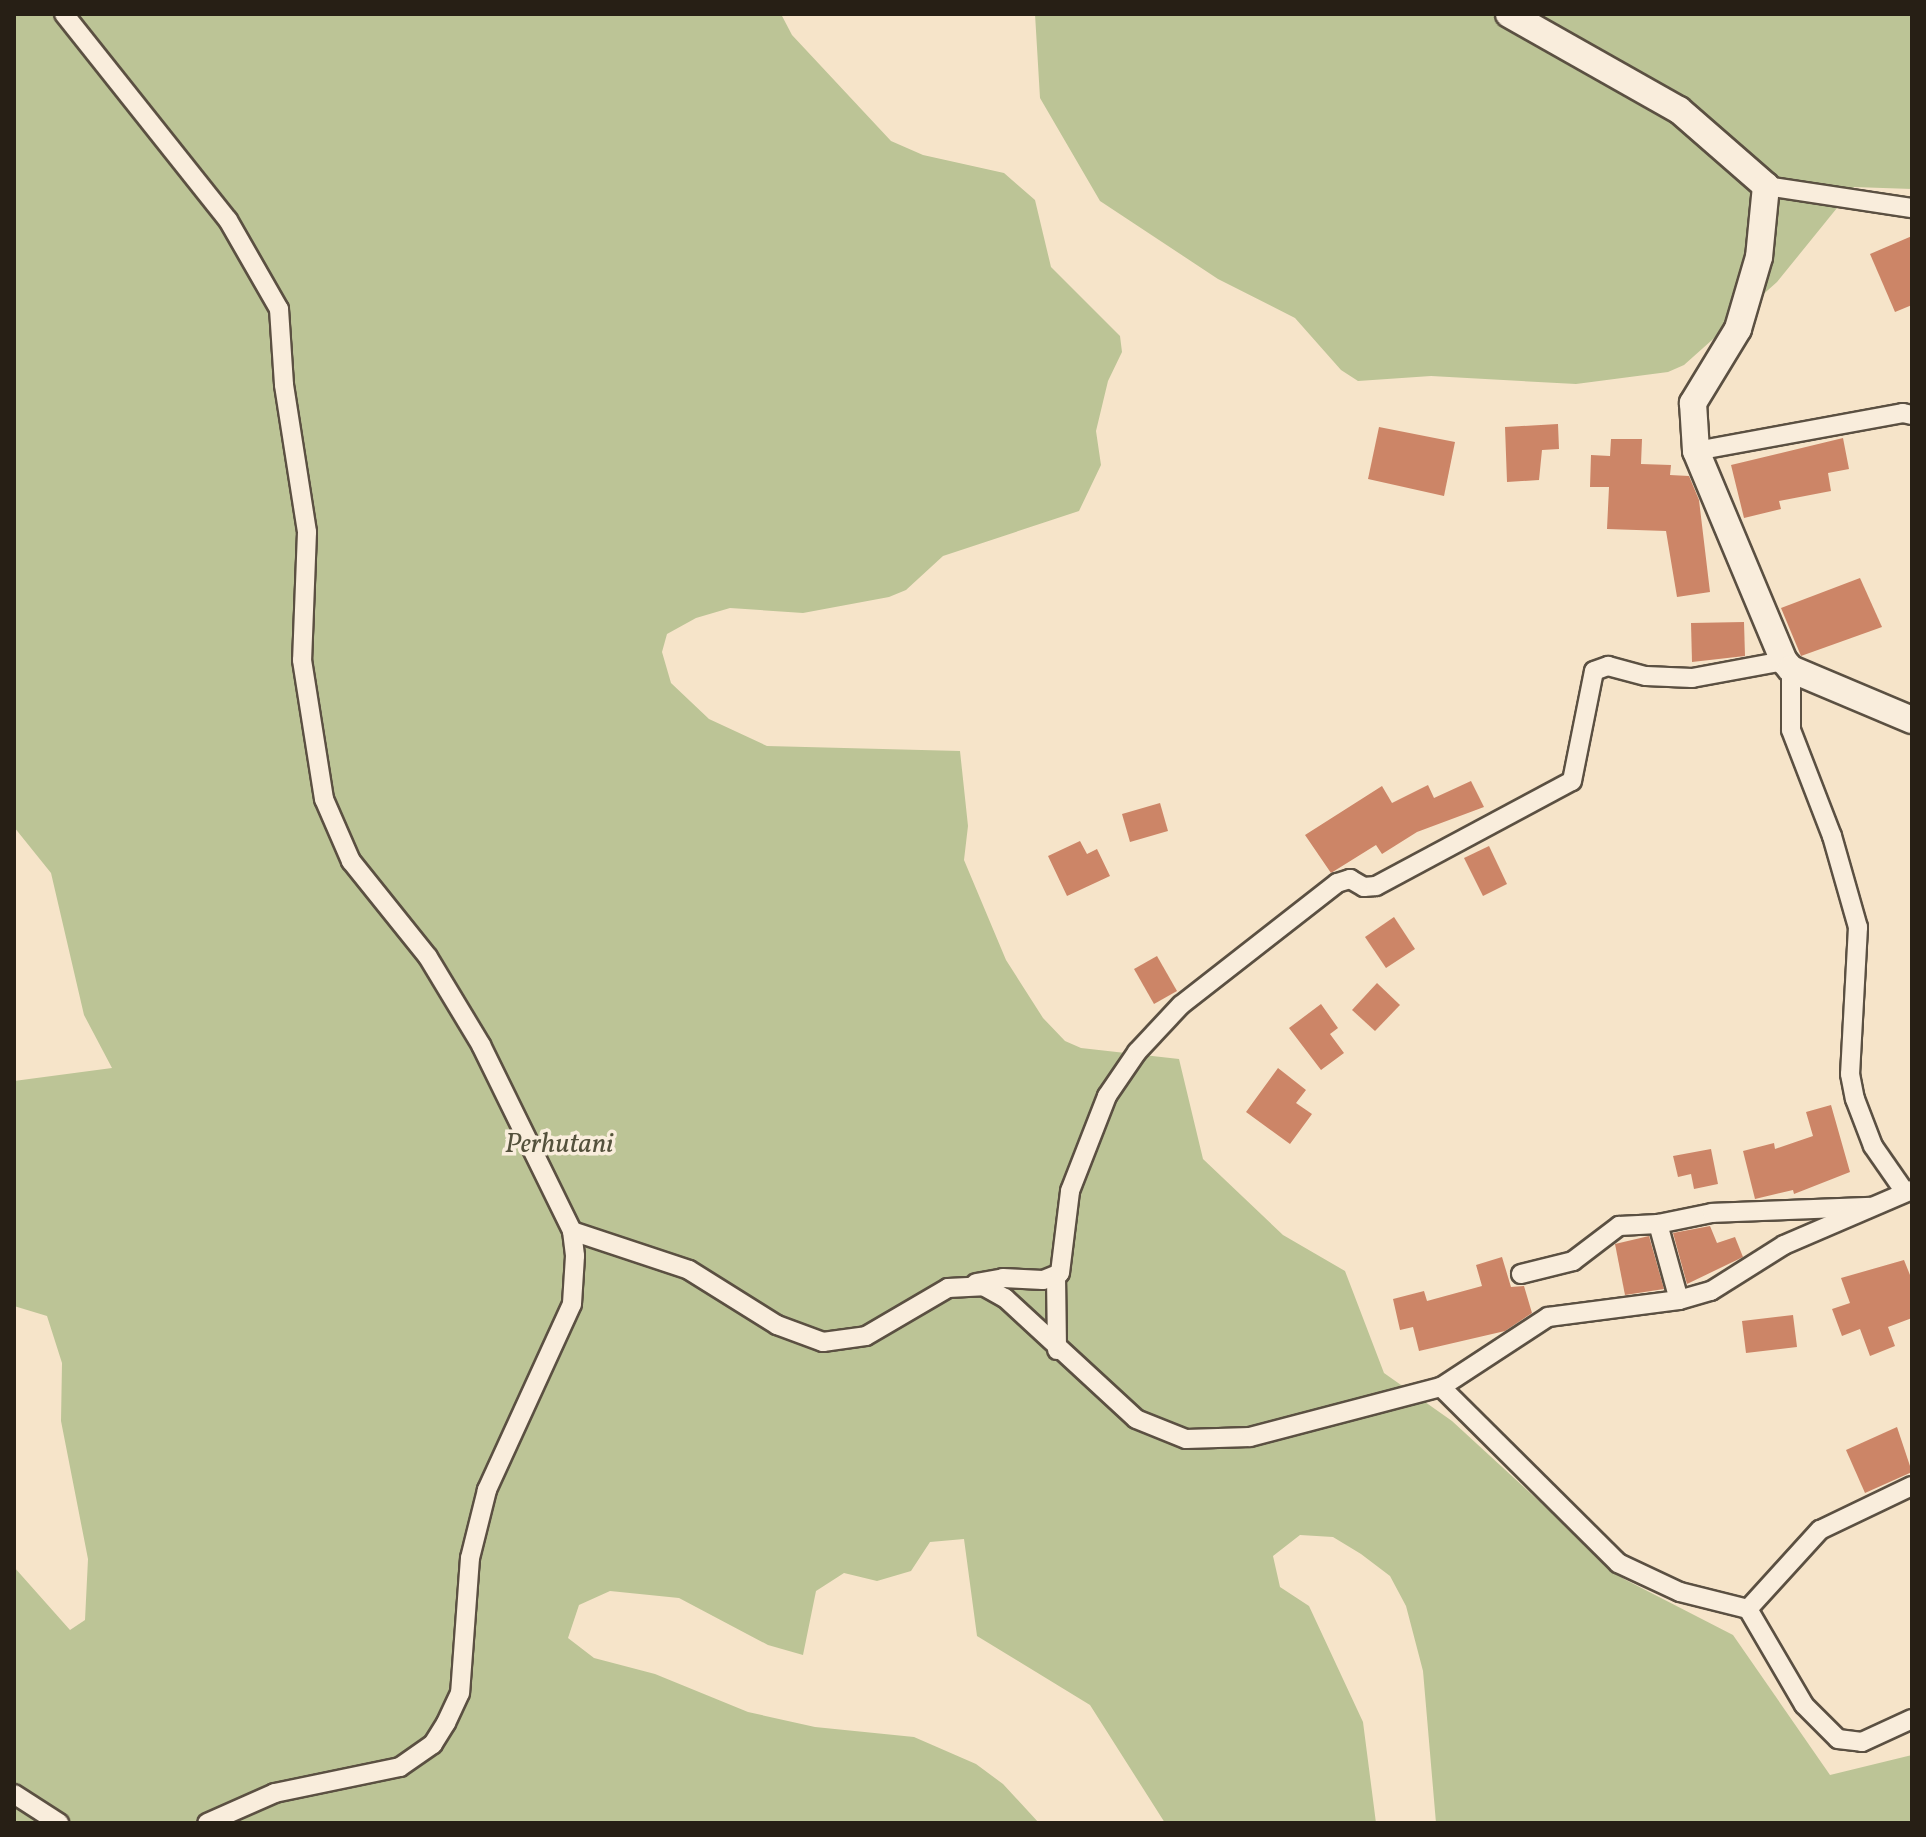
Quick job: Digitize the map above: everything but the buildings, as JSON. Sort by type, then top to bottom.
[{"type":"street","points":[[64,14],[228,220],[279,309],[284,385],[307,532],[302,660],[324,799],[351,861],[428,957],[481,1045],[572,1231],[572,1304],[502,1454],[477,1525],[467,1582],[465,1660],[460,1693],[446,1723],[433,1744],[400,1767],[275,1793],[207,1823]]},
{"type":"street","points":[[1509,14],[1666,102],[1766,186],[1912,208]]},
{"type":"street","points":[[973,1284],[1005,1298],[1057,1350],[1136,1419],[1186,1439],[1250,1437],[1441,1387],[1548,1317],[1679,1300],[1711,1291],[1768,1253],[1909,1191],[1873,1146],[1855,1099],[1850,1074],[1858,927],[1832,836],[1791,730],[1787,665],[1696,451],[1693,403],[1738,329],[1759,257],[1766,186]]},
{"type":"street","points":[[1696,451],[1903,413],[1912,415]]},
{"type":"street","points":[[1057,1350],[1056,1276],[1065,1258],[1070,1191],[1107,1096],[1137,1052],[1181,1005],[1337,883],[1350,879],[1364,887],[1376,886],[1464,835],[1564,787],[1575,772],[1590,679],[1600,666],[1692,678],[1787,665],[1912,720]]},
{"type":"street","points":[[1521,1274],[1573,1261],[1619,1226],[1658,1224],[1712,1213],[1873,1207]]},
{"type":"street","points":[[1658,1224],[1679,1300]]},
{"type":"street","points":[[572,1231],[689,1270],[777,1325],[823,1342],[866,1336],[935,1293],[973,1284],[1056,1276]]},
{"type":"street","points":[[1441,1387],[1618,1563],[1680,1592],[1748,1609],[1804,1705],[1838,1739],[1862,1742],[1912,1719]]},
{"type":"street","points":[[1748,1609],[1820,1530],[1912,1486]]},
{"type":"street","points":[[14,1794],[59,1823]]},
{"type":"green space","name":"Perhutani","points":[[14,14],[781,14],[792,35],[891,141],[923,155],[1004,173],[1035,200],[1051,267],[1120,336],[1122,352],[1108,381],[1096,431],[1101,465],[1079,511],[943,556],[906,590],[889,597],[803,613],[730,608],[696,618],[667,634],[662,652],[671,683],[709,719],[767,746],[960,751],[968,826],[964,860],[1006,960],[1043,1018],[1065,1041],[1081,1048],[1179,1059],[1203,1159],[1283,1235],[1345,1271],[1384,1373],[1452,1421],[1624,1579],[1733,1635],[1830,1775],[1912,1755],[1912,1823],[1436,1823],[1423,1671],[1406,1606],[1390,1576],[1361,1554],[1333,1537],[1300,1535],[1273,1556],[1280,1587],[1309,1606],[1363,1722],[1376,1823],[1165,1823],[1090,1705],[977,1636],[964,1539],[930,1542],[911,1571],[877,1581],[844,1573],[816,1591],[803,1655],[768,1645],[679,1598],[610,1591],[579,1605],[568,1638],[594,1658],[655,1674],[748,1712],[815,1727],[914,1737],[976,1764],[1003,1784],[1039,1823],[14,1823],[14,1567],[70,1630],[85,1620],[88,1559],[61,1421],[62,1363],[47,1316],[14,1306],[14,1081],[112,1068],[84,1015],[51,873],[14,827]]},
{"type":"green space","points":[[1035,14],[1912,14],[1912,189],[1854,187],[1777,282],[1684,365],[1668,372],[1576,384],[1431,376],[1358,381],[1341,370],[1295,318],[1218,279],[1100,201],[1040,98]]}]
